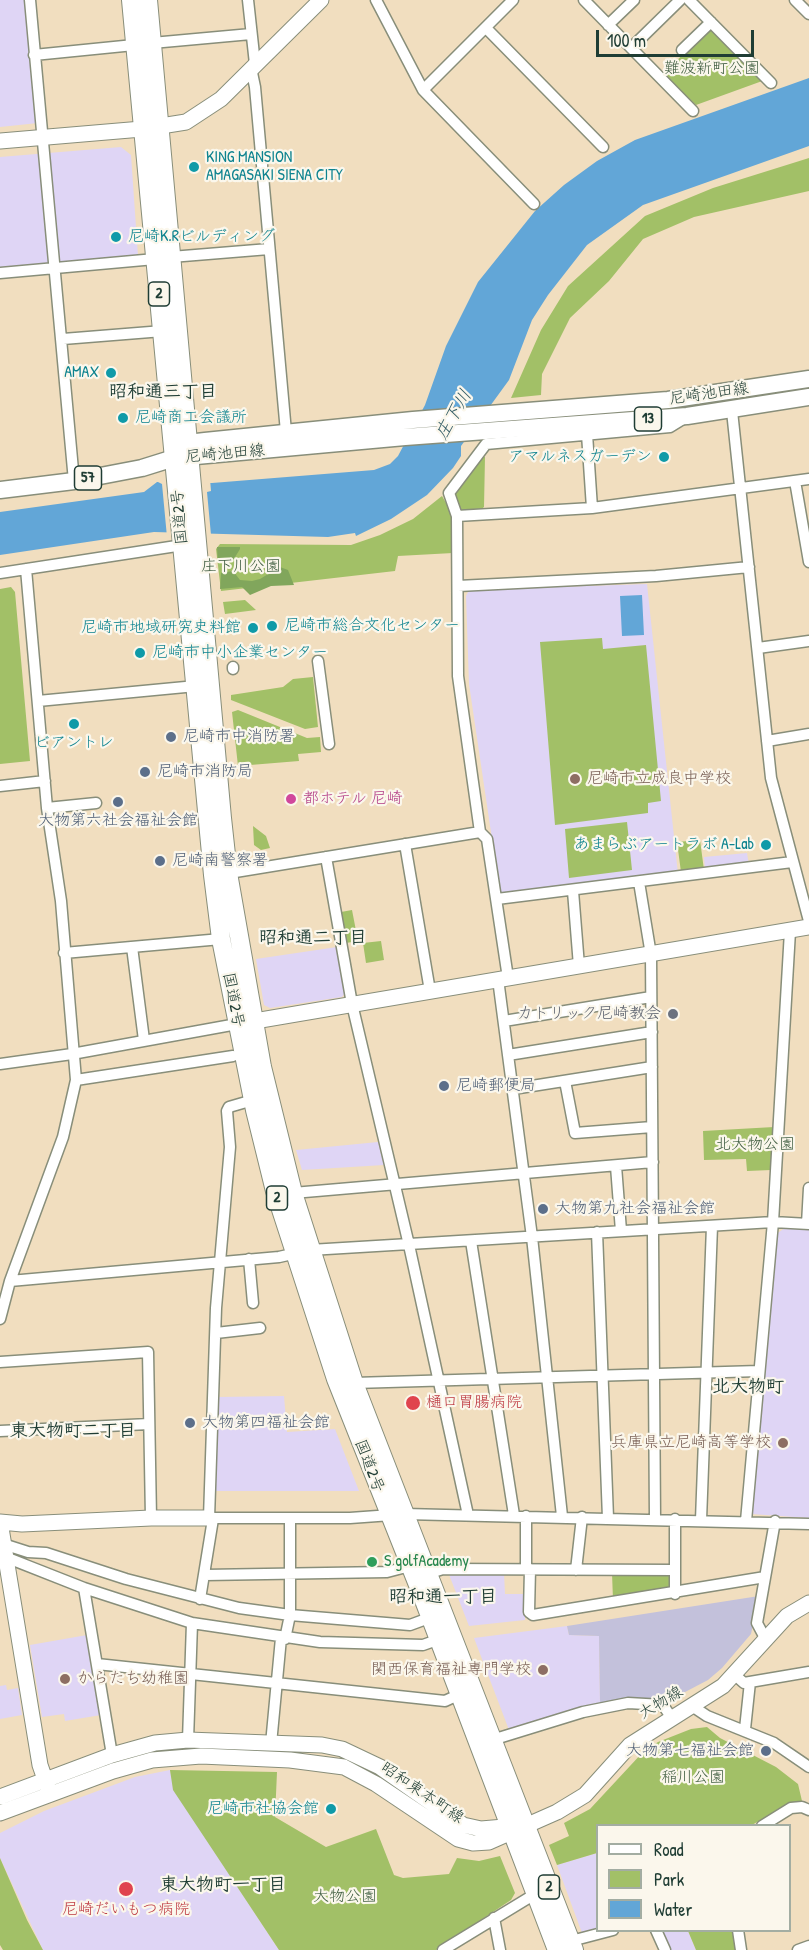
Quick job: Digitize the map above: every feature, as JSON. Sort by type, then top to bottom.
[{"type":"highway","name":"国道2号","points":[[131,0],[143,44],[184,461],[196,686],[221,874],[246,1022],[253,1100],[275,1191],[336,1379],[396,1514],[430,1573],[492,1740],[535,1894],[567,1947]]},
{"type":"highway","name":"国道2号","points":[[143,44],[148,0]]},
{"type":"highway","name":"国道2号","points":[[163,258],[163,331],[184,461]]},
{"type":"highway","name":"国道2号","points":[[187,539],[221,874],[221,939],[262,1067],[293,1193],[295,1253],[354,1383],[396,1514],[410,1566],[458,1695],[567,1947]]},
{"type":"main road","name":"尼崎池田線","points":[[184,461],[286,432],[668,400],[809,379]]},
{"type":"main road","name":"尼崎池田線","points":[[184,461],[405,437],[687,416],[809,398]]},
{"type":"main road","name":"57","points":[[0,490],[74,481],[184,461]]},
{"type":"street","points":[[30,0],[63,339],[74,481]]},
{"type":"street","points":[[248,0],[286,432]]},
{"type":"street","points":[[0,141],[151,128],[178,124],[200,116],[221,99],[321,0]]},
{"type":"street","points":[[376,0],[423,90],[534,204]]},
{"type":"street","points":[[423,90],[513,0]]},
{"type":"street","points":[[584,0],[693,111]]},
{"type":"street","points":[[608,25],[634,0]]},
{"type":"street","points":[[631,48],[680,0]]},
{"type":"street","points":[[689,0],[771,83]]},
{"type":"street","points":[[795,0],[809,14]]},
{"type":"street","points":[[682,50],[711,22]]},
{"type":"street","points":[[486,28],[603,147]]},
{"type":"street","points":[[34,55],[251,34]]},
{"type":"street","points":[[0,273],[269,249]]},
{"type":"street","points":[[63,339],[163,331]]},
{"type":"street","points":[[732,411],[771,778],[809,921]]},
{"type":"street","points":[[562,1516],[532,1237],[504,1021],[497,899],[487,839],[480,832],[458,676],[457,516],[449,493],[482,446],[492,442],[670,427],[687,416]]},
{"type":"street","points":[[587,434],[592,508]]},
{"type":"street","points":[[457,516],[592,508],[809,479]]},
{"type":"street","points":[[795,481],[809,562]]},
{"type":"street","points":[[0,573],[187,539]]},
{"type":"street","points":[[458,586],[656,576],[749,567]]},
{"type":"street","points":[[0,1319],[10,1281],[63,1137],[76,1080],[76,1061],[72,1054],[61,901],[47,808],[26,569]]},
{"type":"street","points":[[758,648],[809,641]]},
{"type":"street","points":[[318,661],[329,744]]},
{"type":"street","points":[[38,701],[196,686]]},
{"type":"street","points":[[767,741],[809,734]]},
{"type":"street","points":[[0,786],[45,781]]},
{"type":"street","points":[[47,808],[96,803]]},
{"type":"street","points":[[221,874],[480,832]]},
{"type":"street","points":[[405,844],[430,991]]},
{"type":"street","points":[[326,857],[352,1005],[410,1245],[468,1515]]},
{"type":"street","points":[[497,899],[792,862]]},
{"type":"street","points":[[639,882],[651,955],[655,1519]]},
{"type":"street","points":[[573,891],[579,966]]},
{"type":"street","points":[[0,1064],[72,1054],[246,1022],[809,927]]},
{"type":"street","points":[[746,1521],[773,1222],[790,931]]},
{"type":"street","points":[[64,953],[221,939]]},
{"type":"street","points":[[132,947],[144,1040]]},
{"type":"street","points":[[504,1021],[651,997]]},
{"type":"street","points":[[508,1055],[652,1032]]},
{"type":"street","points":[[76,1080],[232,1056]]},
{"type":"street","points":[[513,1089],[652,1066]]},
{"type":"street","points":[[565,1080],[575,1133],[652,1127]]},
{"type":"street","points":[[200,1599],[211,1519],[219,1263],[230,1147],[227,1111],[229,1107],[253,1100]]},
{"type":"street","points":[[293,1193],[653,1162]]},
{"type":"street","points":[[616,1166],[621,1231]]},
{"type":"street","points":[[10,1281],[219,1263],[295,1253],[654,1228],[773,1222],[808,1224],[809,1188]]},
{"type":"street","points":[[701,1520],[712,1226]]},
{"type":"street","points":[[597,1232],[608,1518]]},
{"type":"street","points":[[471,1241],[514,1515]]},
{"type":"street","points":[[249,1259],[253,1303]]},
{"type":"street","points":[[216,1333],[260,1328]]},
{"type":"street","points":[[0,1362],[148,1352],[152,1518]]},
{"type":"street","points":[[354,1383],[759,1371]]},
{"type":"street","points":[[0,1431],[149,1425]]},
{"type":"street","points":[[47,1787],[2,1551],[0,1522],[22,1524],[152,1518],[290,1518],[396,1514],[775,1521],[809,1524]]},
{"type":"street","points":[[526,1516],[529,1612],[533,1615],[675,1594],[765,1577]]},
{"type":"street","points":[[576,1570],[582,1517]]},
{"type":"street","points":[[271,1743],[276,1683],[283,1639],[290,1615],[290,1518]]},
{"type":"street","points":[[675,1519],[675,1594]]},
{"type":"street","points":[[765,1638],[758,1623],[775,1521]]},
{"type":"street","points":[[2,1551],[84,1588],[192,1623],[283,1639],[372,1645],[423,1645],[437,1640]]},
{"type":"street","points":[[2,1551],[46,1553],[116,1576],[200,1599],[290,1615],[410,1625],[429,1618]]},
{"type":"street","points":[[205,1575],[387,1572],[410,1566]]},
{"type":"street","points":[[430,1573],[443,1569],[674,1570]]},
{"type":"street","points":[[84,1588],[112,1755]]},
{"type":"street","name":"大物線","points":[[515,1828],[557,1812],[585,1795],[630,1745],[671,1717],[692,1706],[735,1675],[765,1638],[787,1616],[809,1603]]},
{"type":"street","points":[[188,1740],[192,1623]]},
{"type":"street","points":[[97,1664],[445,1701],[458,1695]]},
{"type":"street","points":[[735,1675],[744,1683],[809,1672]]},
{"type":"street","points":[[745,1729],[750,1682]]},
{"type":"street","points":[[492,1740],[583,1712],[628,1703],[663,1705],[671,1717]]},
{"type":"street","points":[[692,1706],[707,1716],[745,1729],[774,1743],[808,1766]]},
{"type":"street","name":"昭和東本町線","points":[[0,1813],[112,1755],[155,1743],[188,1740],[322,1745],[342,1749],[380,1767],[463,1825],[481,1829],[515,1828]]},
{"type":"street","name":"昭和東本町線","points":[[0,1797],[165,1758],[209,1756],[312,1762],[338,1765],[355,1772],[458,1839],[483,1843],[515,1828]]},
{"type":"street","points":[[765,1824],[791,1808],[802,1807],[809,1810]]},
{"type":"street","points":[[443,1950],[535,1894]]},
{"type":"street","points":[[494,1918],[500,1950]]},
{"type":"street","points":[[567,1947],[608,1932]]},
{"type":"street","points":[[658,1932],[665,1950]]},
{"type":"street","points":[[738,1932],[741,1950]]},
{"type":"street","points":[[798,1950],[809,1946]]},
{"type":"shaded area","points":[[0,0],[26,0],[38,123],[0,127]]},
{"type":"shaded area","points":[[121,147],[131,155],[138,256],[0,269],[0,157]]},
{"type":"shaded area","name":"尼崎市立成良中学校","points":[[647,584],[678,874],[504,896],[500,893],[469,684],[466,596],[469,590]]},
{"type":"shaded area","points":[[747,853],[749,865],[705,870],[704,857]]},
{"type":"shaded area","points":[[337,947],[345,993],[342,997],[270,1008],[264,1005],[256,959]]},
{"type":"shaded area","points":[[378,1142],[384,1165],[302,1170],[296,1150]]},
{"type":"shaded area","name":"兵庫県立尼崎高等学校","points":[[785,1228],[809,1229],[809,1518],[751,1514],[776,1234]]},
{"type":"shaded area","points":[[284,1396],[287,1432],[335,1429],[359,1491],[214,1491],[218,1397]]},
{"type":"shaded area","points":[[448,1572],[504,1573],[505,1594],[525,1594],[525,1620],[469,1626]]},
{"type":"shaded area","points":[[759,1596],[751,1634],[722,1668],[708,1680],[666,1702],[656,1699],[600,1703],[599,1636],[569,1635],[567,1626]]},
{"type":"shaded area","name":"関西保育福祉専門学校","points":[[567,1626],[569,1635],[599,1636],[600,1703],[509,1730],[474,1638]]},
{"type":"shaded area","name":"からたち幼稚園","points":[[87,1635],[101,1715],[65,1721],[64,1714],[42,1717],[30,1645]]},
{"type":"shaded area","points":[[6,1685],[7,1690],[18,1688],[22,1715],[0,1719],[0,1686]]},
{"type":"shaded area","name":"尼崎だいもつ病院","points":[[170,1770],[174,1790],[279,1950],[43,1950],[0,1858],[0,1833],[44,1811],[135,1777]]},
{"type":"shaded area","points":[[596,1853],[596,1929],[582,1933],[557,1865]]},
{"type":"shaded area","points":[[663,1932],[688,1932],[696,1950],[671,1950]]},
{"type":"green space","name":"難波新町公園","points":[[709,25],[765,80],[696,105],[664,75]]},
{"type":"green space","points":[[809,158],[809,191],[694,217],[643,239],[609,281],[570,318],[542,374],[541,395],[511,398],[541,330],[568,286],[645,216],[713,188]]},
{"type":"green space","points":[[479,456],[485,457],[484,507],[478,512],[460,513],[455,492]]},
{"type":"green space","name":"庄下川公園","points":[[442,496],[453,515],[453,553],[398,556],[395,571],[221,591],[216,549],[220,544],[351,545],[380,535],[413,519]]},
{"type":"green space","points":[[217,547],[240,547],[240,549],[232,562],[218,563]]},
{"type":"green space","points":[[280,567],[288,570],[294,585],[271,586],[250,595],[242,587],[220,589],[221,573],[233,571],[240,580],[252,581]]},
{"type":"green space","points":[[11,587],[15,592],[30,761],[0,764],[0,589]]},
{"type":"green space","points":[[245,600],[256,610],[225,614],[223,602]]},
{"type":"green space","points":[[602,638],[603,649],[646,645],[661,801],[648,803],[648,813],[555,825],[540,642]]},
{"type":"green space","points":[[313,677],[318,727],[305,729],[231,700],[231,695],[283,687],[293,679]]},
{"type":"green space","points":[[238,710],[307,738],[320,737],[321,752],[298,754],[299,761],[238,766],[232,712]]},
{"type":"green space","points":[[627,822],[632,870],[569,878],[565,829]]},
{"type":"green space","points":[[253,826],[266,836],[270,848],[261,850],[254,845]]},
{"type":"green space","points":[[700,840],[704,870],[681,872],[677,842]]},
{"type":"green space","points":[[352,910],[358,941],[346,943],[341,912]]},
{"type":"green space","points":[[381,941],[384,960],[366,963],[363,943]]},
{"type":"green space","name":"北大物公園","points":[[774,1127],[771,1170],[747,1171],[746,1159],[704,1160],[703,1131]]},
{"type":"green space","points":[[671,1572],[672,1591],[613,1600],[612,1573]]},
{"type":"green space","name":"稲川公園","points":[[707,1727],[720,1738],[776,1767],[798,1784],[802,1801],[786,1805],[754,1824],[596,1824],[596,1853],[557,1865],[549,1845],[569,1836],[564,1823],[590,1809],[643,1752],[658,1742],[691,1729]]},
{"type":"green space","name":"大物公園","points":[[170,1770],[277,1772],[275,1817],[326,1847],[376,1829],[394,1875],[403,1878],[449,1874],[457,1858],[479,1861],[500,1856],[515,1893],[511,1900],[436,1950],[279,1950],[173,1790]]},
{"type":"green space","points":[[0,1858],[43,1950],[3,1950],[0,1945]]},
{"type":"green space","points":[[688,1932],[732,1932],[736,1950],[696,1950]]},
{"type":"water","name":"庄下川","points":[[809,78],[809,146],[643,205],[587,245],[548,295],[532,320],[509,380],[461,446],[461,456],[453,468],[427,495],[391,519],[356,536],[355,533],[328,537],[154,532],[0,555],[0,512],[144,492],[157,482],[212,483],[374,470],[390,464],[398,456],[425,405],[446,346],[478,282],[535,211],[564,185],[597,161],[635,140]]},
{"type":"water","points":[[642,595],[644,635],[622,636],[620,596]]},
{"type":"pier","points":[[157,479],[210,479],[211,491],[207,492],[211,535],[167,537],[162,484],[156,481]]},
{"type":"place","name":"KING MANSION AMAGASAKI SIENA CITY","points":[[194,167]]},
{"type":"place","name":"尼崎K.Rビルディング","points":[[116,237]]},
{"type":"place","name":"AMAX","points":[[111,373]]},
{"type":"place","name":"尼崎商工会議所","points":[[123,418]]},
{"type":"place","name":"アマルネスガーデン","points":[[664,457]]},
{"type":"place","name":"尼崎市総合文化センター","points":[[272,626]]},
{"type":"place","name":"尼崎市地域研究史料館","points":[[253,628]]},
{"type":"place","name":"尼崎市中小企業センター","points":[[140,653]]},
{"type":"place","name":"ビアントレ","points":[[74,724]]},
{"type":"place","name":"尼崎市中消防署","points":[[171,737]]},
{"type":"place","name":"尼崎市消防局","points":[[145,772]]},
{"type":"place","name":"尼崎市立成良中学校","points":[[575,779]]},
{"type":"place","name":"都ホテル 尼崎","points":[[291,799]]},
{"type":"place","name":"大物第六社会福祉会館","points":[[118,802]]},
{"type":"place","name":"あまらぶアートラボ A-Lab","points":[[766,845]]},
{"type":"place","name":"尼崎南警察署","points":[[160,861]]},
{"type":"place","name":"カトリック尼崎教会","points":[[673,1014]]},
{"type":"place","name":"尼崎郵便局","points":[[444,1086]]},
{"type":"place","name":"大物第九社会福祉会館","points":[[543,1209]]},
{"type":"place","name":"樋口胃腸病院","points":[[413,1403]]},
{"type":"place","name":"大物第四福祉会館","points":[[190,1423]]},
{"type":"place","name":"兵庫県立尼崎高等学校","points":[[783,1443]]},
{"type":"place","name":"S golfAcademy","points":[[372,1562]]},
{"type":"place","name":"関西保育福祉専門学校","points":[[543,1670]]},
{"type":"place","name":"からたち幼稚園","points":[[65,1679]]},
{"type":"place","name":"大物第七福祉会館","points":[[766,1751]]},
{"type":"place","name":"尼崎市社協会館","points":[[331,1809]]},
{"type":"place","name":"尼崎だいもつ病院","points":[[126,1889]]},
{"type":"district","name":"昭和通三丁目","points":[[163,392]]},
{"type":"district","name":"昭和通二丁目","points":[[313,938]]},
{"type":"district","name":"北大物町","points":[[748,1387]]},
{"type":"district","name":"東大物町二丁目","points":[[73,1431]]},
{"type":"district","name":"昭和通一丁目","points":[[443,1597]]},
{"type":"district","name":"東大物町一丁目","points":[[223,1885]]}]
